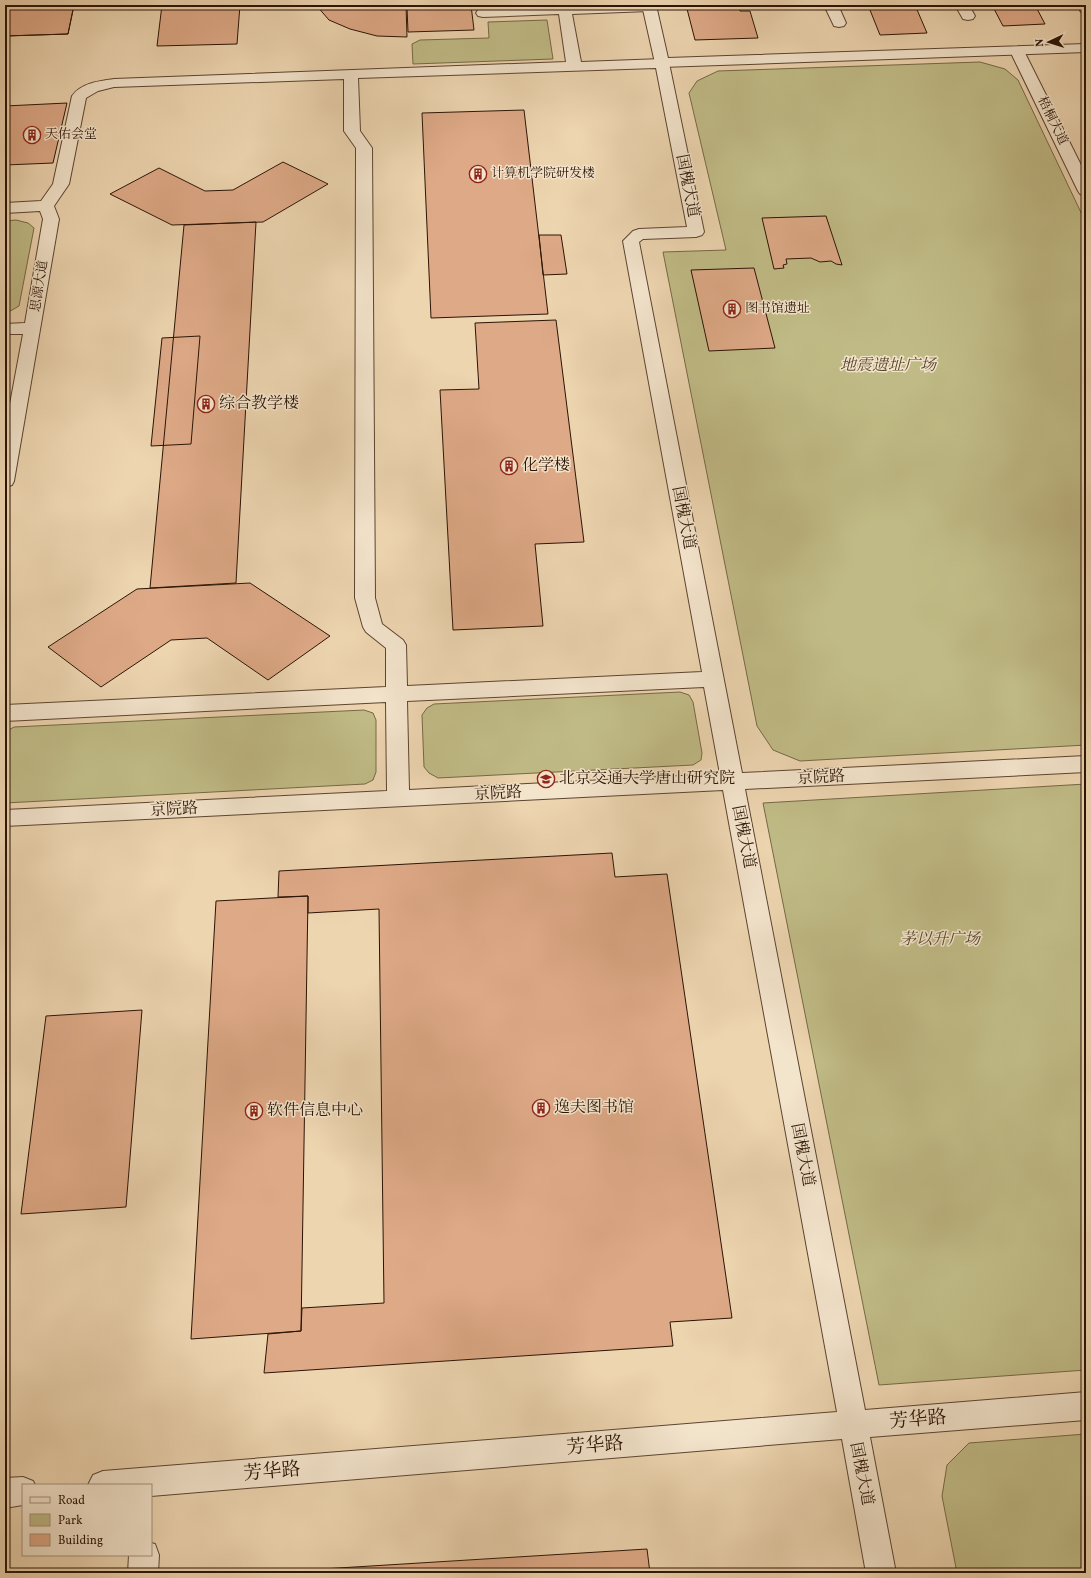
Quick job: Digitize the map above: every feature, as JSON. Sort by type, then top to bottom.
[{"type":"street","points":[[831,5],[839,23]]},
{"type":"street","points":[[1084,5],[1086,9]]},
{"type":"street","points":[[483,13],[564,7],[649,6],[662,64]]},
{"type":"street","points":[[564,7],[574,66]]},
{"type":"street","points":[[5,208],[46,206],[61,184],[79,96],[93,87],[114,83],[1086,48]]},
{"type":"street","name":"梧桐大道","points":[[1017,51],[1086,191]]},
{"type":"street","name":"国槐大道","points":[[662,64],[696,232],[639,234],[631,241],[714,679],[852,1425],[881,1573]]},
{"type":"street","points":[[351,74],[352,131],[364,148],[365,598],[373,627],[396,645],[398,800]]},
{"type":"street","name":"思源大道","points":[[6,471],[33,328],[51,219],[46,206]]},
{"type":"street","points":[[5,329],[33,328]]},
{"type":"street","points":[[5,713],[714,679]]},
{"type":"street","name":"京院路","points":[[5,818],[398,800],[1086,764]]},
{"type":"street","name":"芳华路","points":[[126,1484],[1086,1406]]},
{"type":"street","points":[[5,1493],[22,1492]]},
{"type":"street","points":[[143,1573],[144,1556]]},
{"type":"green space","points":[[547,20],[553,59],[413,64],[412,44],[420,40],[489,38],[488,22]]},
{"type":"green space","name":"地震遗址广场","points":[[980,62],[1005,69],[1018,80],[1086,223],[1086,745],[800,761],[773,750],[757,726],[663,252],[726,250],[689,93],[697,81],[718,71]]},
{"type":"green space","points":[[16,220],[28,223],[34,228],[19,306],[5,314],[5,221]]},
{"type":"green space","points":[[680,692],[689,695],[693,702],[702,753],[701,760],[693,765],[438,778],[429,773],[424,767],[422,715],[427,708],[434,704]]},
{"type":"green space","points":[[364,710],[373,713],[376,720],[376,772],[373,780],[365,784],[5,803],[5,732],[14,727]]},
{"type":"green space","name":"茅以升广场","points":[[1086,784],[1086,1370],[879,1385],[763,803]]},
{"type":"green space","points":[[1086,1434],[1086,1573],[957,1573],[942,1496],[947,1465],[969,1443]]},
{"type":"building","points":[[5,5],[74,5],[68,34],[5,36]]},
{"type":"building","points":[[5,5],[74,5],[68,34],[5,36]]},
{"type":"building","points":[[162,5],[240,5],[237,44],[157,46]]},
{"type":"building","points":[[316,5],[406,5],[407,37],[377,36],[350,29],[329,20]]},
{"type":"building","points":[[406,5],[479,5],[406,8]]},
{"type":"building","points":[[471,5],[474,30],[408,32],[407,7]]},
{"type":"building","points":[[686,5],[739,5],[740,11],[750,11],[758,38],[695,40]]},
{"type":"building","points":[[868,5],[915,5],[927,33],[880,35]]},
{"type":"building","points":[[992,5],[1035,5],[1045,24],[1003,26]]},
{"type":"building","name":"天佑会堂","points":[[67,103],[53,163],[5,165],[5,106]]},
{"type":"building","name":"计算机学院研发楼","points":[[524,110],[548,314],[431,318],[422,113]]},
{"type":"building","points":[[283,162],[328,184],[263,222],[172,225],[110,194],[159,168],[205,191],[233,190]]},
{"type":"building","name":"图书馆遗址","points":[[826,216],[842,265],[831,261],[820,262],[811,258],[786,259],[787,264],[783,265],[784,268],[774,269],[762,218]]},
{"type":"building","name":"综合教学楼","points":[[256,222],[236,583],[150,588],[184,225]]},
{"type":"building","points":[[539,235],[561,235],[567,274],[543,275]]},
{"type":"building","name":"图书馆遗址","points":[[754,268],[775,348],[709,351],[691,270]]},
{"type":"building","name":"化学楼","points":[[556,320],[584,542],[535,544],[543,626],[453,630],[440,390],[479,389],[475,323]]},
{"type":"building","points":[[200,336],[191,444],[151,446],[162,338]]},
{"type":"building","points":[[250,583],[330,636],[268,680],[207,638],[171,640],[101,687],[48,647],[137,589]]},
{"type":"building","name":"逸夫图书馆","points":[[612,853],[615,877],[667,874],[732,1318],[670,1322],[673,1346],[264,1373],[268,1334],[301,1331],[302,1308],[384,1303],[379,909],[308,913],[308,896],[278,897],[279,871]]},
{"type":"building","name":"软件信息中心","points":[[308,896],[301,1331],[191,1339],[216,901]]},
{"type":"building","points":[[142,1010],[126,1207],[21,1214],[46,1016]]},
{"type":"building","points":[[647,1549],[650,1573],[322,1573],[322,1569]]},
{"type":"place","name":"天佑会堂","points":[[32,135]]},
{"type":"place","name":"计算机学院研发楼","points":[[478,174]]},
{"type":"place","name":"图书馆遗址","points":[[732,309]]},
{"type":"place","name":"综合教学楼","points":[[206,404]]},
{"type":"place","name":"化学楼","points":[[509,466]]},
{"type":"place","name":"北京交通大学唐山研究院","points":[[546,779]]},
{"type":"place","name":"逸夫图书馆","points":[[541,1108]]},
{"type":"place","name":"软件信息中心","points":[[254,1111]]}]
